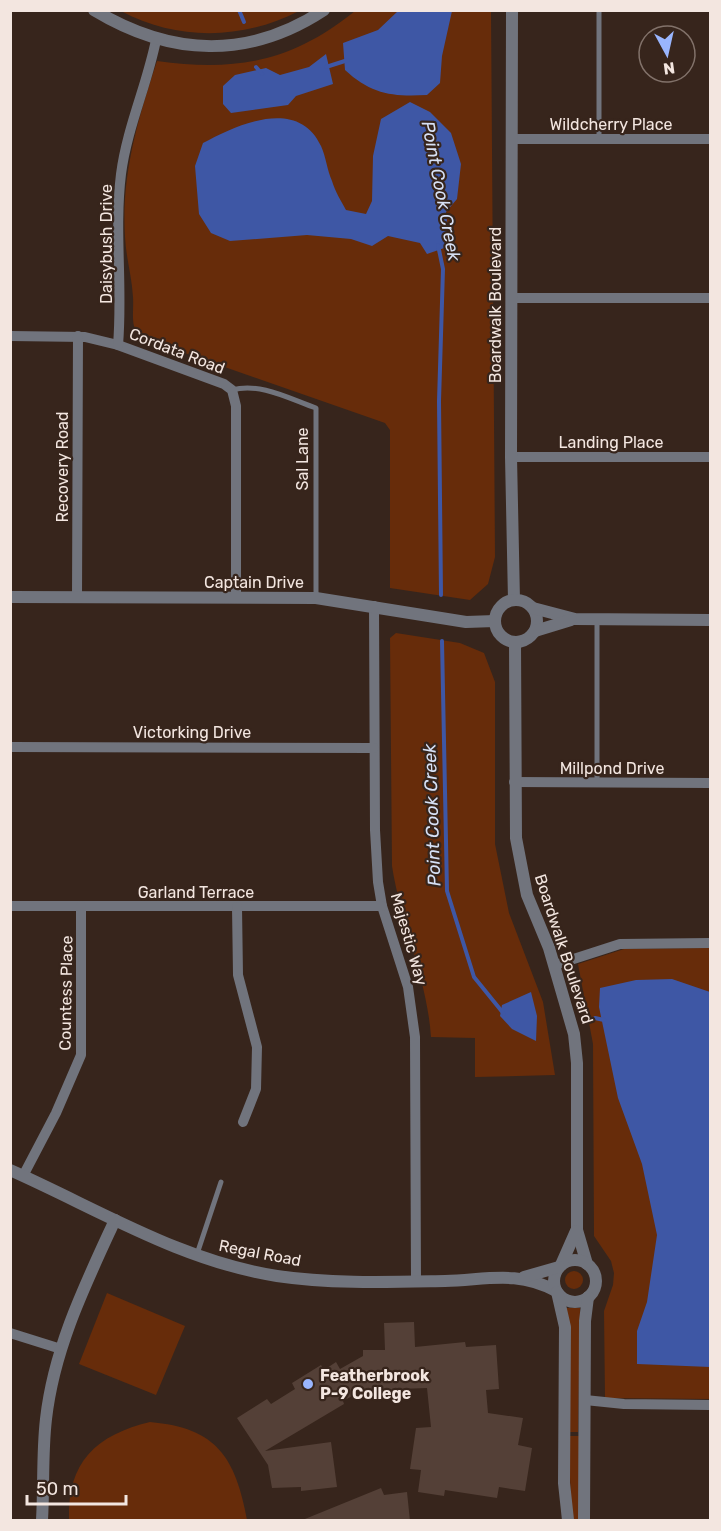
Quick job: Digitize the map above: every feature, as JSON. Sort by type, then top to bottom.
[{"type":"street","points":[[94,10],[123,27],[156,40],[197,46],[243,44],[296,27],[324,10]]},
{"type":"street","name":"Boardwalk Boulevard","points":[[512,10],[511,457],[514,600]]},
{"type":"street","name":"Daisybush Drive","points":[[118,345],[122,307],[118,217],[121,174],[128,136],[156,40]]},
{"type":"street","name":"Wildcherry Place","points":[[512,139],[711,140]]},
{"type":"street","points":[[511,298],[711,298]]},
{"type":"street","name":"Cordata Road","points":[[10,336],[78,336],[118,345],[224,384],[232,390],[236,406],[236,598]]},
{"type":"street","name":"Recovery Road","points":[[77,597],[78,336]]},
{"type":"street","name":"Landing Place","points":[[511,457],[711,457]]},
{"type":"street","name":"Captain Drive","points":[[10,597],[316,598],[466,622],[495,621]]},
{"type":"street","points":[[575,619],[535,631],[527,639],[515,642],[501,636],[495,621],[502,605],[514,600],[527,603],[533,608],[575,619],[711,620]]},
{"type":"street","name":"Majestic Way","points":[[374,606],[375,856],[382,906],[408,987],[415,1030],[416,1281]]},
{"type":"street","points":[[533,608],[537,619],[535,631]]},
{"type":"street","name":"Boardwalk Boulevard","points":[[515,642],[516,838],[523,877],[555,965],[574,1034],[577,1063],[576,1230],[587,1264]]},
{"type":"street","name":"Victorking Drive","points":[[10,747],[374,748]]},
{"type":"street","name":"Millpond Drive","points":[[514,782],[711,783]]},
{"type":"street","name":"Garland Terrace","points":[[10,906],[382,906]]},
{"type":"street","name":"Countess Place","points":[[23,1176],[56,1113],[81,1055],[81,906]]},
{"type":"street","points":[[237,907],[238,975],[257,1047],[256,1089],[243,1122]]},
{"type":"street","points":[[555,965],[620,944],[711,943]]},
{"type":"street","name":"Regal Road","points":[[10,1170],[196,1256],[254,1272],[302,1279],[416,1281],[523,1278],[543,1283],[557,1292]]},
{"type":"street","points":[[42,1521],[42,1465],[46,1418],[61,1349],[77,1303],[115,1220]]},
{"type":"street","name":"Boardwalk Boulevard","points":[[560,1266],[576,1230]]},
{"type":"street","points":[[568,1521],[564,1483],[565,1327],[554,1278],[560,1266],[574,1260],[587,1264],[596,1280],[588,1297],[585,1322],[584,1521]]},
{"type":"street","name":"Regal Road","points":[[523,1278],[560,1266]]},
{"type":"street","points":[[557,1292],[562,1298],[575,1302],[588,1297]]},
{"type":"street","points":[[10,1333],[61,1349]]},
{"type":"street","points":[[585,1405],[711,1405]]},
{"type":"lane","points":[[598,10],[599,140]]},
{"type":"lane","name":"Sal Lane","points":[[232,390],[260,388],[316,408],[316,598]]},
{"type":"lane","points":[[597,620],[597,783]]},
{"type":"lane","points":[[196,1256],[221,1182]]},
{"type":"shaded area","points":[[121,11],[299,11],[278,21],[255,27],[233,32],[210,33],[165,28]]},
{"type":"shaded area","points":[[355,11],[491,11],[495,557],[488,584],[470,600],[390,588],[390,430],[385,423],[139,337],[133,323],[124,214],[128,169],[137,126],[157,61],[212,65],[262,59],[309,42]]},
{"type":"shaded area","points":[[396,633],[460,643],[484,653],[495,682],[495,844],[509,913],[543,1002],[555,1075],[475,1077],[475,1038],[431,1037],[429,1015],[392,866],[390,638]]},
{"type":"shaded area","points":[[710,948],[710,1399],[605,1398],[604,1311],[613,1285],[614,1273],[611,1261],[594,1236],[593,1044],[578,964],[624,949]]},
{"type":"shaded area","points":[[574,1271],[580,1274],[583,1280],[580,1286],[574,1289],[568,1286],[565,1280],[568,1274]]},
{"type":"shaded area","points":[[107,1293],[185,1326],[156,1395],[79,1364]]},
{"type":"shaded area","points":[[567,1308],[580,1308],[578,1432],[570,1432]]},
{"type":"shaded area","points":[[150,1422],[173,1425],[192,1431],[207,1439],[219,1450],[229,1463],[236,1479],[247,1520],[69,1520],[73,1482],[88,1454],[100,1443],[114,1435]]},
{"type":"shaded area","points":[[568,1436],[580,1436],[580,1520],[572,1520]]},
{"type":"water","points":[[398,11],[452,11],[442,56],[440,83],[427,95],[393,94],[373,89],[345,70],[343,43],[378,30]]},
{"type":"water","points":[[326,54],[333,84],[296,96],[288,105],[231,113],[223,104],[223,86],[235,75],[266,68],[280,75],[309,67]]},
{"type":"water","points":[[410,102],[430,112],[451,133],[461,164],[457,199],[446,212],[450,246],[427,254],[420,243],[388,236],[372,246],[351,239],[307,235],[230,241],[211,233],[199,214],[195,166],[203,143],[249,123],[282,118],[298,122],[311,131],[321,146],[333,185],[346,210],[366,214],[372,201],[373,156],[381,119]]},
{"type":"water","points":[[672,979],[710,992],[710,1367],[637,1364],[637,1331],[647,1302],[657,1235],[642,1164],[618,1098],[599,1007],[600,988],[636,980]]},
{"type":"water","points":[[531,992],[537,1016],[536,1041],[512,1029],[500,1016],[502,1005]]},
{"type":"building","points":[[414,1322],[415,1347],[465,1342],[466,1347],[496,1345],[499,1389],[486,1390],[488,1413],[523,1418],[518,1445],[532,1448],[525,1491],[499,1487],[497,1498],[445,1490],[444,1496],[418,1492],[421,1470],[410,1469],[416,1428],[431,1427],[427,1388],[399,1389],[399,1394],[354,1395],[343,1401],[344,1404],[265,1451],[331,1442],[337,1487],[301,1491],[301,1487],[272,1488],[268,1465],[237,1418],[267,1399],[271,1404],[295,1389],[292,1383],[321,1365],[324,1370],[336,1362],[340,1369],[363,1356],[363,1350],[385,1350],[384,1323]]},
{"type":"building","points":[[381,1488],[384,1495],[407,1492],[410,1521],[300,1521]]},
{"type":"waterway","name":"Point Cook Creek","points":[[239,10],[244,22]]},
{"type":"waterway","name":"Point Cook Creek","points":[[326,67],[348,60]]},
{"type":"waterway","name":"Point Cook Creek","points":[[256,67],[262,74]]},
{"type":"waterway","name":"Point Cook Creek","points":[[438,245],[443,269],[439,401],[441,595]]},
{"type":"waterway","name":"Point Cook Creek","points":[[442,641],[447,891],[474,977],[504,1014]]},
{"type":"waterway","name":"Point Cook Creek","points":[[595,1018],[604,1020]]},
{"type":"place","name":"Featherbrook P-9 College","points":[[308,1384]]}]
